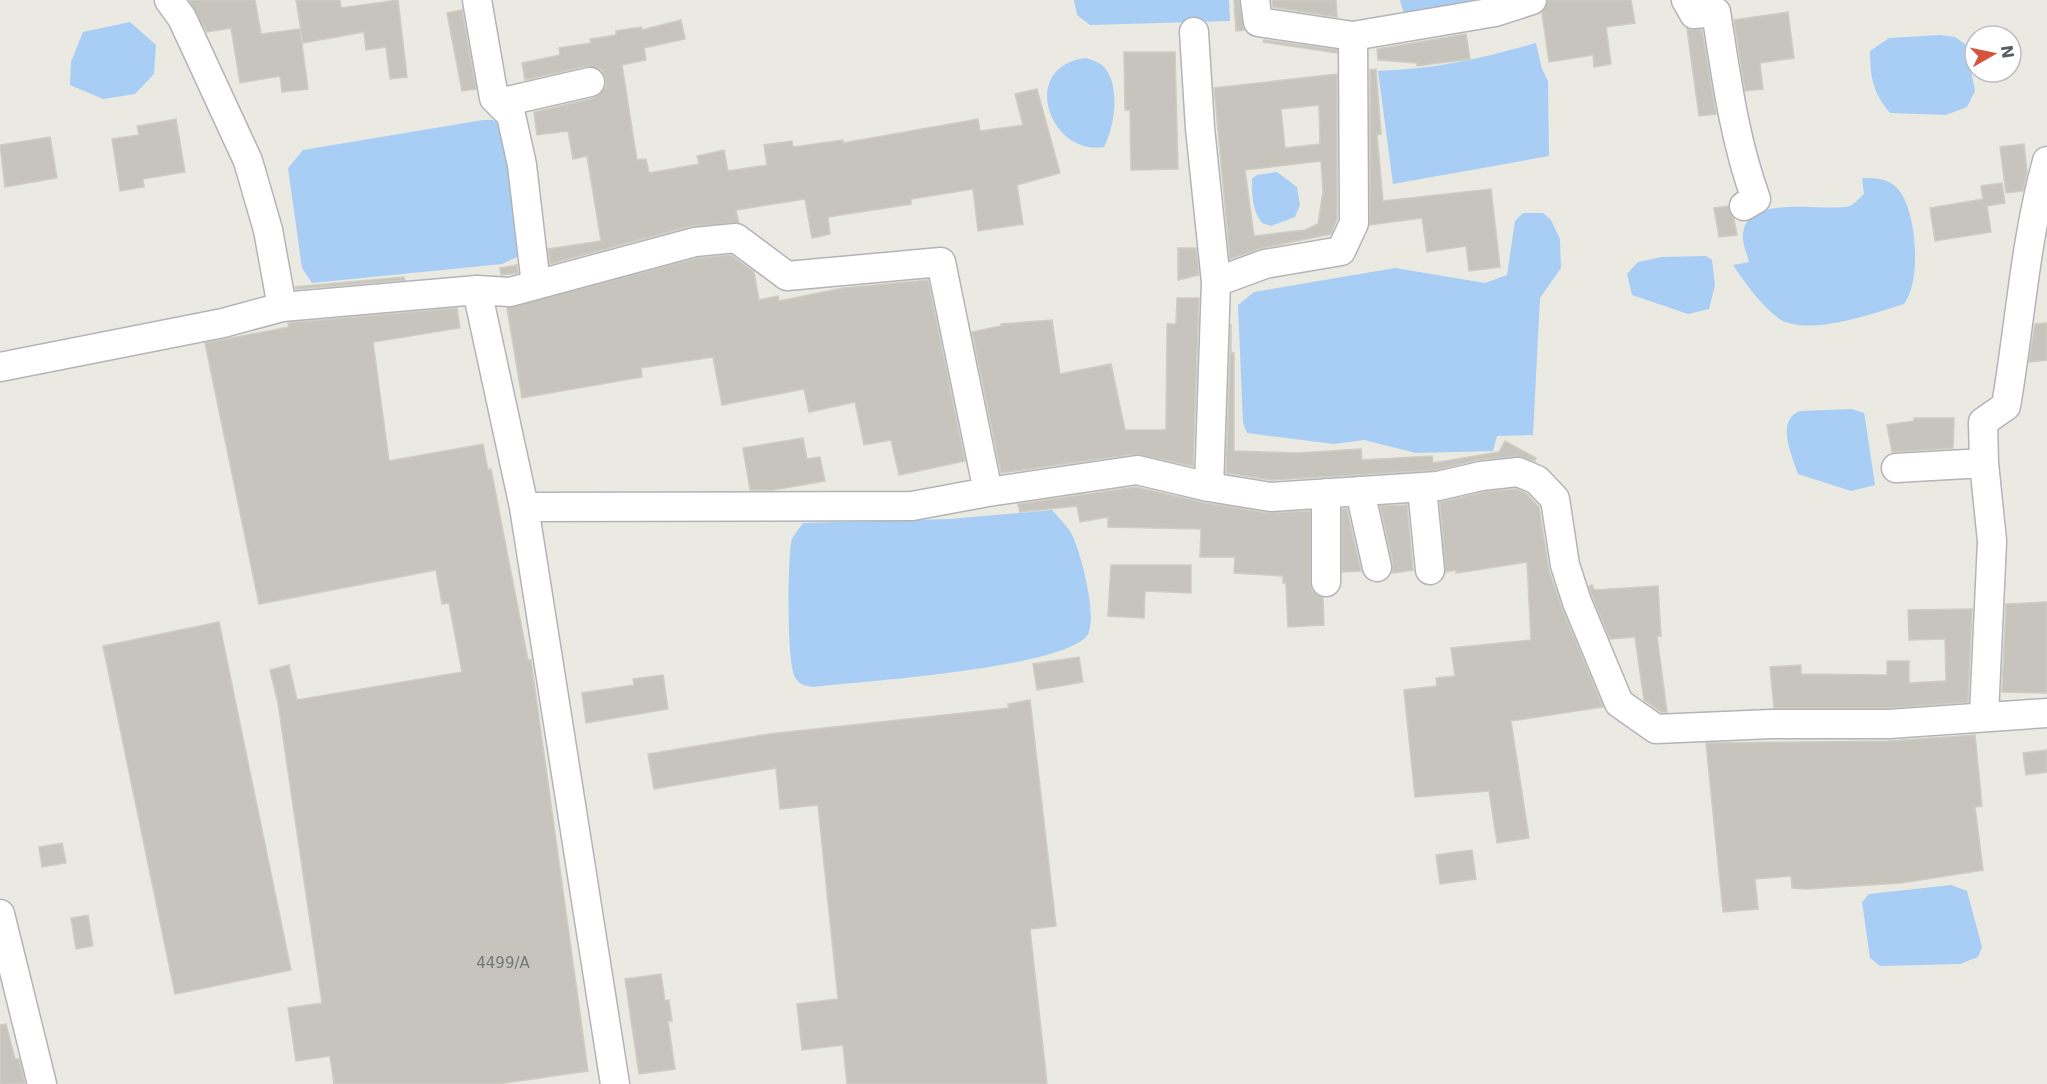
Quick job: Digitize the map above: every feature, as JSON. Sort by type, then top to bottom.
[{"type":"street","points":[[169,0],[182,18],[248,161],[268,230],[282,307]]},
{"type":"street","points":[[477,0],[494,98],[511,115],[522,165],[536,285]]},
{"type":"street","points":[[1255,0],[1258,21],[1353,36],[1495,12],[1532,0]]},
{"type":"street","points":[[1686,0],[1694,14],[1716,12],[1730,106],[1746,173],[1756,199],[1744,206]]},
{"type":"street","points":[[1194,32],[1200,128],[1216,282],[1209,487]]},
{"type":"street","points":[[1216,282],[1265,264],[1341,251],[1354,223],[1353,36]]},
{"type":"street","points":[[499,103],[590,82]]},
{"type":"street","points":[[1984,716],[1992,541],[1984,463],[1983,422],[2006,406],[2019,334],[2030,239],[2047,161]]},
{"type":"street","points":[[0,367],[223,323],[282,307],[477,290],[510,292],[695,242],[736,238],[787,276],[941,262],[988,492]]},
{"type":"street","points":[[477,290],[524,507],[615,1084]]},
{"type":"street","points":[[1896,468],[1984,463]]},
{"type":"street","points":[[524,507],[912,506],[988,492],[1137,470],[1209,487],[1271,497],[1422,488],[1481,476],[1518,472],[1537,480],[1555,499],[1565,565],[1577,602],[1619,703],[1656,729],[1771,724],[1889,724],[2047,713]]},
{"type":"street","points":[[1422,488],[1430,570]]},
{"type":"street","points":[[1360,491],[1377,567]]},
{"type":"street","points":[[1326,493],[1326,582]]},
{"type":"street","points":[[0,914],[42,1084]]},
{"type":"water","points":[[1074,0],[1229,0],[1230,21],[1090,25],[1077,15]]},
{"type":"water","points":[[1400,0],[1495,0],[1404,14]]},
{"type":"water","points":[[130,22],[156,45],[154,74],[135,94],[103,99],[70,85],[71,62],[83,32]]},
{"type":"water","points":[[1940,35],[1955,37],[1963,43],[1963,84],[1974,84],[1975,91],[1967,107],[1946,115],[1890,113],[1880,99],[1874,84],[1870,51],[1889,38]]},
{"type":"water","points":[[1536,43],[1542,69],[1548,81],[1549,156],[1393,184],[1378,71],[1458,62]]},
{"type":"water","points":[[1086,58],[1103,66],[1112,83],[1113,117],[1104,147],[1085,146],[1068,138],[1056,125],[1049,109],[1047,92],[1052,77],[1065,64]]},
{"type":"water","points":[[493,120],[511,133],[521,255],[502,264],[312,283],[302,268],[288,168],[303,150]]},
{"type":"water","points":[[1277,172],[1297,187],[1300,205],[1295,217],[1271,226],[1262,223],[1256,213],[1252,179],[1257,175]]},
{"type":"water","points":[[1862,178],[1890,182],[1904,198],[1909,212],[1915,245],[1915,263],[1910,293],[1904,304],[1858,318],[1822,325],[1790,324],[1778,318],[1759,300],[1733,265],[1749,262],[1743,238],[1747,222],[1757,213],[1771,209],[1850,206],[1864,194]]},
{"type":"water","points":[[1523,213],[1543,213],[1551,220],[1560,239],[1561,268],[1540,298],[1533,435],[1497,436],[1493,451],[1416,453],[1364,440],[1334,444],[1247,433],[1243,423],[1238,305],[1254,292],[1395,268],[1485,283],[1507,275],[1515,221]]},
{"type":"water","points":[[1706,256],[1712,260],[1715,285],[1709,309],[1688,314],[1632,295],[1627,274],[1638,262],[1662,257]]},
{"type":"water","points":[[1852,409],[1864,413],[1875,485],[1851,491],[1798,474],[1787,439],[1788,422],[1792,416],[1800,411]]},
{"type":"water","points":[[1052,510],[1070,531],[1079,552],[1090,602],[1090,629],[1086,637],[1067,648],[1037,657],[957,672],[813,687],[806,686],[796,679],[789,636],[789,571],[792,540],[803,523],[949,519]]},
{"type":"water","points":[[1951,885],[1967,891],[1982,947],[1978,957],[1960,964],[1880,966],[1870,958],[1862,902],[1869,894]]},
{"type":"building","points":[[189,0],[255,0],[261,34],[300,29],[308,89],[282,92],[280,76],[240,83],[231,28],[207,32]]},
{"type":"building","points":[[296,0],[340,0],[341,8],[398,0],[407,77],[390,79],[386,47],[366,50],[364,32],[303,43]]},
{"type":"building","points":[[1234,0],[1239,0],[1244,30],[1236,31]]},
{"type":"building","points":[[1272,0],[1336,0],[1337,17],[1273,7]]},
{"type":"building","points":[[1548,0],[1631,0],[1635,23],[1606,27],[1611,64],[1594,67],[1593,55],[1549,62],[1542,13]]},
{"type":"building","points":[[462,10],[476,89],[462,91],[447,13]]},
{"type":"building","points":[[1788,12],[1794,58],[1760,63],[1763,89],[1745,91],[1734,20]]},
{"type":"building","points":[[681,20],[685,39],[644,48],[646,60],[622,65],[637,160],[646,159],[649,173],[699,164],[697,156],[724,150],[728,171],[767,165],[764,145],[792,141],[793,147],[843,140],[843,143],[978,119],[980,131],[1023,125],[1015,94],[1037,89],[1060,173],[1017,185],[1023,224],[978,231],[973,189],[911,199],[911,204],[828,217],[830,234],[812,238],[805,199],[736,210],[739,223],[691,226],[550,264],[548,249],[601,241],[587,156],[573,159],[568,131],[537,135],[534,112],[594,98],[606,87],[606,79],[602,70],[587,66],[525,80],[522,63],[560,55],[559,48],[591,43],[590,39],[616,35],[616,31],[641,27],[642,30]]},
{"type":"building","points":[[1687,29],[1702,30],[1716,114],[1699,116]]},
{"type":"building","points":[[1466,34],[1470,59],[1417,66],[1417,63],[1378,60],[1377,49]]},
{"type":"building","points":[[1264,40],[1337,50],[1337,53],[1263,42]]},
{"type":"building","points":[[1124,52],[1175,52],[1178,169],[1131,170],[1130,110],[1125,110]]},
{"type":"building","points":[[1376,69],[1381,134],[1377,135],[1383,201],[1491,189],[1500,267],[1469,271],[1466,246],[1427,252],[1422,218],[1370,225],[1370,70]]},
{"type":"building","points":[[1337,74],[1337,219],[1331,234],[1262,248],[1230,259],[1214,88]],"holes":[[[1319,105],[1320,144],[1285,148],[1281,109]],[[1321,161],[1323,191],[1318,224],[1305,230],[1254,236],[1245,170]]]},
{"type":"building","points":[[176,119],[185,172],[143,179],[144,187],[120,191],[112,139],[139,135],[137,126]]},
{"type":"building","points":[[50,137],[57,178],[5,187],[0,145]]},
{"type":"building","points":[[2024,144],[2027,172],[2023,191],[2006,193],[2000,147]]},
{"type":"building","points":[[2002,183],[2005,203],[1987,206],[1991,232],[1935,241],[1930,208],[1983,199],[1981,186]]},
{"type":"building","points":[[1728,206],[1734,219],[1737,235],[1719,237],[1714,208]]},
{"type":"building","points":[[1178,248],[1196,248],[1199,275],[1178,280]]},
{"type":"building","points":[[731,255],[754,272],[759,300],[778,296],[779,301],[843,288],[928,280],[965,461],[899,475],[891,440],[864,445],[855,402],[809,412],[804,389],[722,405],[713,357],[641,368],[642,377],[522,398],[507,308],[698,258]]},
{"type":"building","points":[[517,265],[518,273],[501,275],[500,268]]},
{"type":"building","points":[[404,277],[405,280],[296,289],[295,287]]},
{"type":"building","points":[[1177,298],[1199,298],[1193,466],[1135,454],[1001,473],[972,332],[1001,326],[1001,324],[1052,320],[1060,374],[1111,364],[1125,430],[1166,430],[1167,324],[1176,324]]},
{"type":"building","points":[[457,308],[460,328],[373,342],[389,461],[483,444],[488,470],[491,469],[528,660],[531,660],[588,1071],[498,1084],[334,1084],[330,1056],[296,1061],[288,1008],[322,1003],[278,703],[270,670],[289,665],[297,700],[462,672],[449,603],[442,604],[436,570],[259,604],[205,343],[289,327],[288,323]]},
{"type":"building","points":[[2047,323],[2047,360],[2029,362],[2035,324]]},
{"type":"building","points":[[1231,324],[1231,353],[1234,353],[1234,451],[1298,453],[1361,449],[1362,460],[1432,456],[1433,463],[1499,452],[1505,441],[1536,458],[1535,461],[1516,456],[1477,460],[1436,470],[1272,480],[1226,473]]},
{"type":"building","points":[[1914,418],[1954,418],[1953,448],[1892,452],[1887,425],[1914,421]]},
{"type":"building","points":[[803,438],[807,459],[820,457],[825,481],[773,490],[750,490],[743,448]]},
{"type":"building","points":[[1136,487],[1206,503],[1268,513],[1310,511],[1310,583],[1312,591],[1323,598],[1324,625],[1288,627],[1286,583],[1283,583],[1283,576],[1234,573],[1235,557],[1200,557],[1201,529],[1108,527],[1108,517],[1080,522],[1077,506],[1020,512],[1018,504]]},
{"type":"building","points":[[1516,489],[1527,494],[1539,507],[1549,570],[1562,608],[1603,707],[1511,721],[1529,838],[1497,843],[1489,791],[1415,797],[1404,690],[1437,686],[1436,678],[1455,676],[1451,648],[1531,640],[1527,562],[1456,573],[1456,570],[1446,572],[1440,502],[1484,492]]},
{"type":"building","points":[[1407,505],[1413,570],[1392,573],[1393,563],[1380,506]]},
{"type":"building","points":[[1342,509],[1347,509],[1361,571],[1342,572]]},
{"type":"building","points":[[1111,565],[1191,565],[1191,593],[1145,591],[1144,618],[1108,616]]},
{"type":"building","points":[[1592,585],[1594,590],[1658,586],[1661,636],[1657,636],[1667,712],[1661,712],[1644,700],[1635,637],[1610,639],[1592,596],[1589,586]]},
{"type":"building","points":[[2047,602],[2047,693],[2002,692],[2006,604]]},
{"type":"building","points":[[1972,609],[1968,702],[1888,708],[1774,708],[1770,667],[1801,665],[1801,674],[1887,675],[1887,661],[1909,661],[1909,683],[1946,681],[1945,639],[1909,640],[1908,610]]},
{"type":"building","points":[[219,622],[291,970],[175,994],[103,646]]},
{"type":"building","points":[[1079,657],[1083,682],[1037,690],[1033,664]]},
{"type":"building","points":[[663,675],[668,709],[586,723],[582,693],[634,685],[633,679]]},
{"type":"building","points":[[1030,700],[1056,926],[1030,929],[1047,1084],[847,1084],[843,1045],[802,1050],[797,1004],[838,999],[818,805],[780,809],[776,768],[654,789],[648,754],[769,734],[1009,708],[1008,704]]},
{"type":"building","points":[[1975,735],[1982,806],[1975,807],[1983,870],[1901,883],[1806,889],[1792,888],[1791,876],[1755,879],[1758,909],[1723,912],[1706,743],[1889,741]]},
{"type":"building","points":[[2047,750],[2047,772],[2026,775],[2023,753]]},
{"type":"building","points":[[62,843],[66,863],[42,867],[39,847]]},
{"type":"building","points":[[1472,850],[1476,879],[1440,884],[1436,855]]},
{"type":"building","points":[[88,915],[93,946],[76,949],[71,918]]},
{"type":"building","points":[[661,974],[665,1001],[669,1000],[672,1021],[668,1021],[675,1069],[639,1074],[625,979]]},
{"type":"building","points":[[6,1024],[15,1059],[19,1059],[25,1084],[0,1084],[0,1025]]}]
